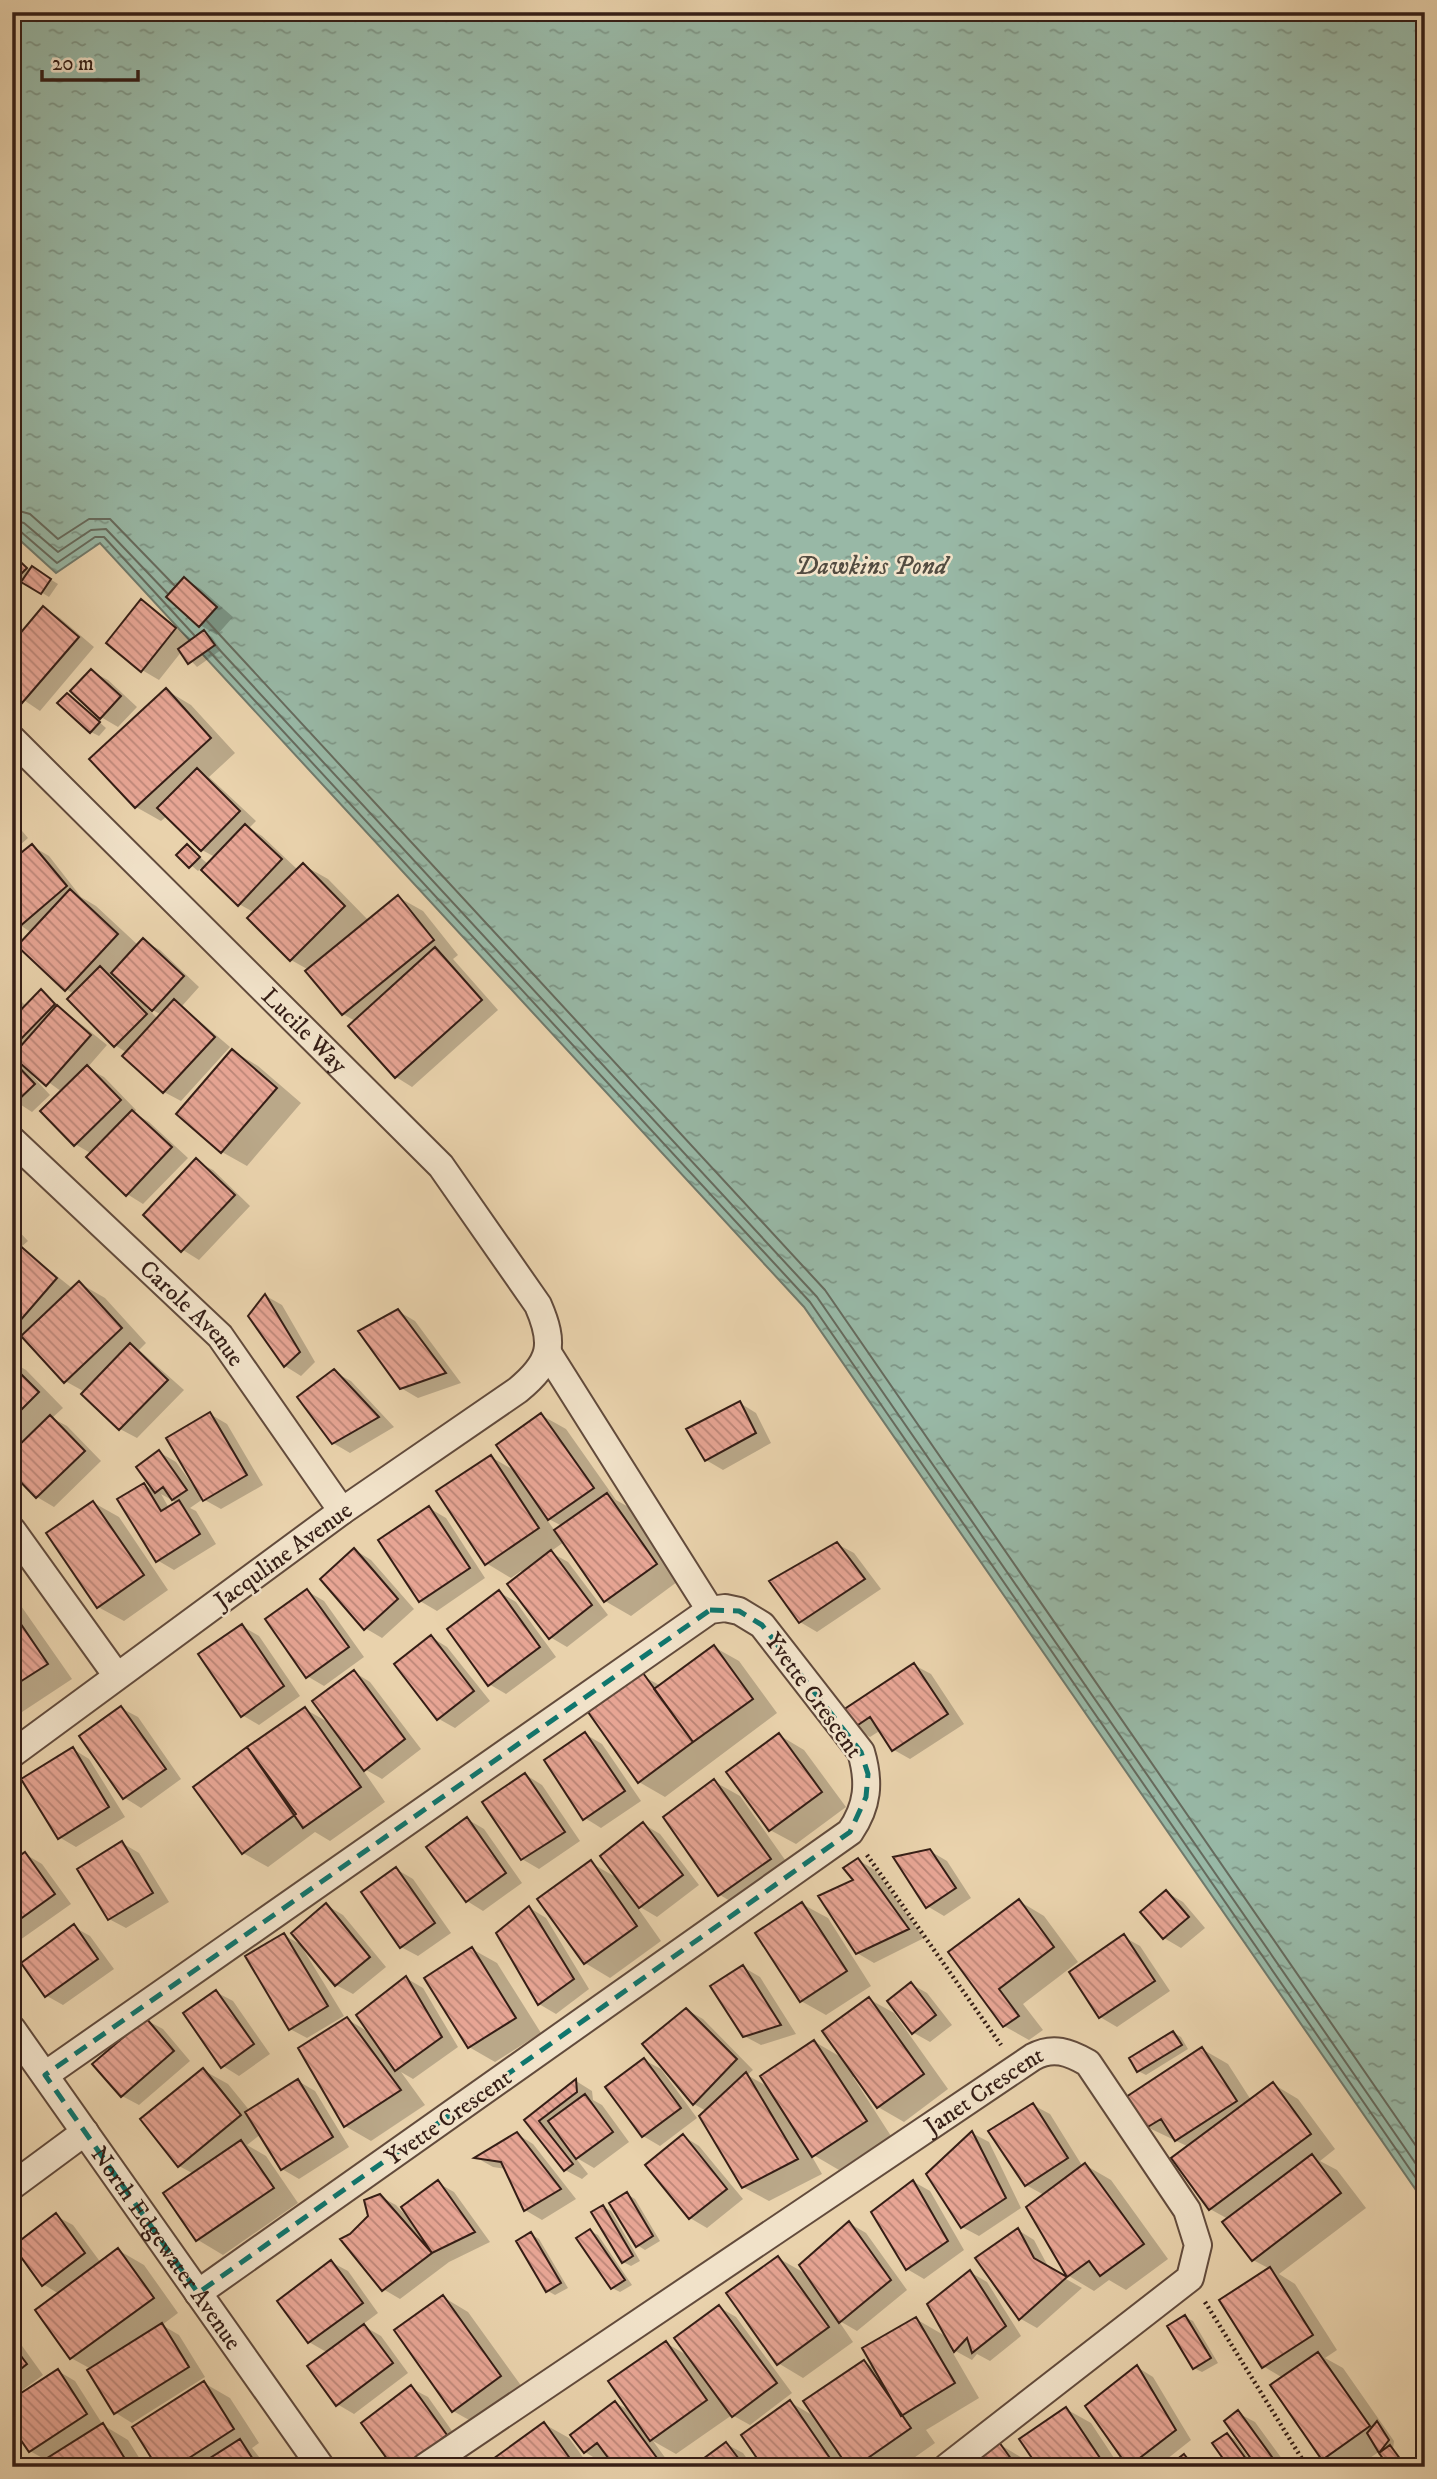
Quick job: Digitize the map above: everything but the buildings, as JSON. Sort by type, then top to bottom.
[{"type":"street","name":"Lucile Way","points":[[12,739],[441,1166],[538,1305],[549,1329],[548,1353]]},
{"type":"street","name":"Carole Avenue","points":[[12,1140],[220,1336],[342,1511]]},
{"type":"street","name":"Jacquline Avenue","points":[[12,1754],[342,1511],[518,1390],[537,1374],[548,1353]]},
{"type":"street","points":[[45,2075],[710,1609],[548,1353]]},
{"type":"street","points":[[12,1530],[117,1676]]},
{"type":"street","name":"Yvette Crescent","points":[[198,2293],[850,1832],[861,1817],[866,1797],[868,1774],[861,1752],[762,1625],[738,1611],[710,1609]]},
{"type":"street","name":"North Edgewater Avenue","points":[[12,2029],[321,2467]]},
{"type":"street","name":"Janet Crescent","points":[[425,2467],[1044,2052],[1058,2050],[1088,2063],[1187,2210],[1198,2245],[1190,2278]]},
{"type":"street","points":[[12,2186],[85,2132]]},
{"type":"street","points":[[947,2467],[1190,2278]]},
{"type":"path","points":[[850,1832],[1017,2068]]},
{"type":"path","points":[[1190,2278],[1307,2467]]},
{"type":"highlighted area","points":[[710,1610],[739,1611],[762,1625],[861,1752],[868,1774],[866,1797],[850,1832],[198,2293],[45,2075]]},
{"type":"water","name":"Dawkins Pond","points":[[12,12],[1425,12],[1425,2203],[804,1307],[100,543],[56,573],[12,533]]}]
